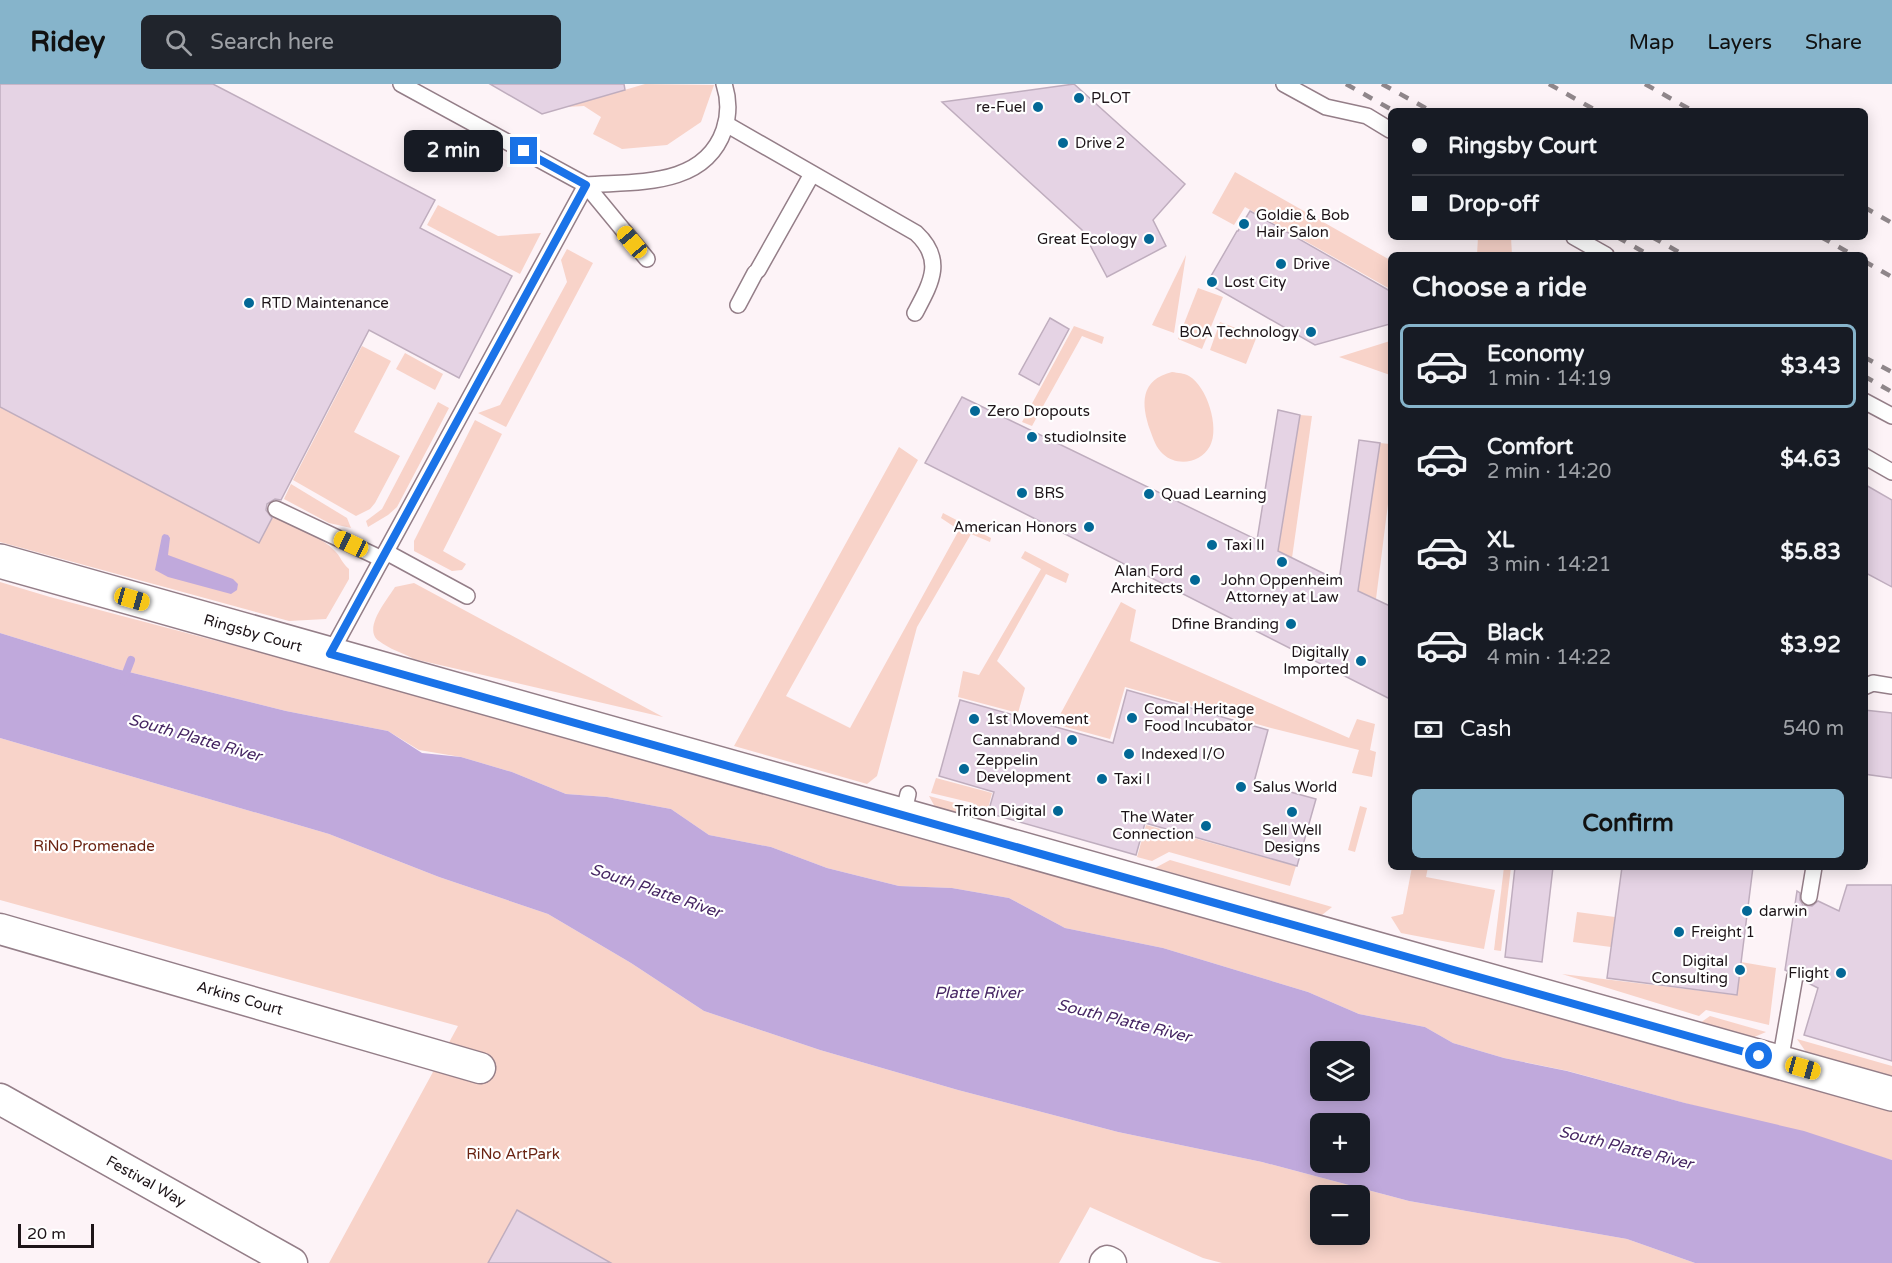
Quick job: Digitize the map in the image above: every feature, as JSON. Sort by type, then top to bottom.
[{"type":"street","name":"Ringsby Court","points":[[0,561],[330,654],[906,805],[1892,1094]]},
{"type":"street","name":"Arkins Court","points":[[0,929],[480,1068]]},
{"type":"street","name":"Festival Way","points":[[0,1099],[292,1263]]},
{"type":"lane","points":[[401,84],[586,185],[646,259]]},
{"type":"lane","points":[[586,185],[662,179],[694,168],[712,152],[726,124],[728,106],[724,84]]},
{"type":"lane","points":[[1284,84],[1326,107],[1367,116],[1388,129]]},
{"type":"lane","points":[[726,124],[916,233],[930,249],[933,273],[930,286],[915,313]]},
{"type":"lane","points":[[738,305],[812,174]]},
{"type":"lane","points":[[330,654],[586,185]]},
{"type":"lane","points":[[1579,240],[1601,252]]},
{"type":"lane","points":[[1868,403],[1892,416]]},
{"type":"lane","points":[[1868,458],[1892,472]]},
{"type":"lane","points":[[276,509],[384,556],[467,596]]},
{"type":"lane","points":[[1868,685],[1873,683],[1892,686]]},
{"type":"lane","points":[[1809,897],[1814,870]]},
{"type":"lane","points":[[1780,1062],[1795,976]]},
{"type":"green space","points":[[645,84],[714,85],[701,122],[667,145],[622,149],[593,134],[601,117],[584,106],[566,107]]},
{"type":"green space","points":[[1235,172],[1388,259],[1388,288],[1245,207],[1234,225],[1212,213]]},
{"type":"green space","points":[[438,205],[498,236],[541,233],[520,274],[427,225]]},
{"type":"green space","points":[[1478,240],[1511,240],[1512,252],[1477,252]]},
{"type":"green space","points":[[567,249],[593,263],[506,427],[478,413],[500,405],[567,282],[561,260]]},
{"type":"green space","points":[[1186,255],[1174,333],[1152,325]]},
{"type":"green space","points":[[1198,288],[1223,297],[1202,349],[1178,339]]},
{"type":"green space","points":[[1220,322],[1257,336],[1246,364],[1210,350]]},
{"type":"green space","points":[[1074,326],[1104,337],[1102,344],[1082,336],[1032,426],[1022,422]]},
{"type":"green space","points":[[1388,342],[1388,374],[1339,357]]},
{"type":"green space","points":[[362,346],[391,361],[354,432],[400,456],[375,503],[370,509],[356,516],[293,480]]},
{"type":"green space","points":[[405,353],[443,374],[435,390],[396,369]]},
{"type":"green space","points":[[1172,372],[1187,375],[1195,381],[1206,398],[1212,419],[1213,438],[1206,452],[1195,459],[1182,462],[1175,461],[1161,452],[1152,436],[1145,411],[1146,394],[1149,387],[1161,376]]},
{"type":"green space","points":[[438,402],[449,408],[397,507],[368,527],[366,521],[382,509]]},
{"type":"green space","points":[[0,407],[259,542],[273,516],[306,531],[335,551],[349,569],[349,579],[326,619],[289,621],[0,542]]},
{"type":"green space","points":[[1300,415],[1312,416],[1292,558],[1278,551]]},
{"type":"green space","points":[[475,420],[502,434],[443,551],[466,564],[462,570],[452,571],[414,551],[414,541]]},
{"type":"green space","points":[[1380,443],[1388,444],[1388,504],[1376,599],[1358,591]]},
{"type":"green space","points":[[899,447],[918,460],[786,696],[850,728],[959,530],[941,518],[943,513],[991,538],[990,542],[971,534],[917,627],[877,776],[867,784],[734,746]]},
{"type":"green space","points":[[291,484],[347,518],[351,528],[329,523],[284,499]]},
{"type":"green space","points":[[1025,551],[1069,574],[1066,583],[1046,574],[997,661],[1025,688],[1018,713],[958,697],[963,671],[979,675],[1041,569],[1021,558]]},
{"type":"green space","points":[[0,582],[529,723],[1892,1107],[1892,1160],[1568,1071],[1504,1058],[1453,1043],[1425,1027],[1359,1014],[1308,992],[1163,948],[1065,928],[1009,898],[952,888],[899,886],[827,868],[771,847],[709,835],[671,809],[607,797],[566,794],[512,772],[461,757],[419,750],[388,731],[286,711],[117,669],[0,633]]},
{"type":"green space","points":[[414,583],[663,717],[414,659],[387,646],[374,636],[374,622],[395,587]]},
{"type":"green space","points":[[1121,602],[1136,610],[1130,641],[1349,738],[1357,719],[1375,724],[1370,750],[1376,752],[1372,777],[1352,773],[1359,750],[1125,687],[1110,739],[1055,724]]},
{"type":"green space","name":"RiNo Promenade","points":[[0,738],[329,834],[439,877],[548,914],[631,963],[704,1011],[820,1050],[958,1090],[1118,1132],[1262,1162],[1349,1185],[1310,1185],[1310,1245],[1370,1245],[1370,1191],[1409,1201],[1627,1239],[1695,1263],[1222,1263],[1203,1258],[1090,1207],[1059,1263],[329,1263],[458,1026],[0,900]]},
{"type":"green space","points":[[936,778],[992,793],[986,817],[973,803],[931,793]]},
{"type":"green space","points":[[929,796],[970,807],[980,820],[935,807]]},
{"type":"green space","points":[[1360,806],[1367,808],[1355,852],[1348,850]]},
{"type":"green space","points":[[1146,825],[1296,866],[1290,886],[1169,852],[1152,861],[1137,857]]},
{"type":"green space","points":[[1170,860],[1332,907],[1322,915],[1155,868]]},
{"type":"green space","points":[[1411,870],[1427,870],[1426,877],[1495,890],[1484,949],[1401,933],[1391,917],[1403,914]]},
{"type":"green space","points":[[1504,870],[1511,870],[1501,951],[1494,950]]},
{"type":"green space","points":[[1577,912],[1615,917],[1611,947],[1573,942]]},
{"type":"green space","points":[[1741,962],[1776,968],[1769,1025],[1706,1010],[1699,1016],[1562,974],[1736,995]]},
{"type":"green space","points":[[1710,1016],[1766,1032],[1752,1038],[1700,1023]]},
{"type":"green space","points":[[1797,1039],[1892,1066],[1892,1076],[1806,1052]]},
{"type":"water","points":[[164,534],[170,538],[168,555],[233,579],[238,584],[237,590],[231,594],[168,577],[155,570]]},
{"type":"water","name":"Platte River","points":[[0,633],[117,669],[286,711],[388,731],[422,753],[461,757],[512,772],[566,794],[607,797],[671,809],[709,835],[771,847],[827,868],[899,886],[952,888],[1009,898],[1065,928],[1163,948],[1308,992],[1359,1014],[1425,1027],[1453,1043],[1504,1058],[1567,1071],[1685,1103],[1804,1131],[1892,1160],[1892,1263],[1695,1263],[1627,1239],[1409,1201],[1370,1191],[1370,1185],[1349,1185],[1262,1162],[1118,1132],[958,1090],[820,1050],[704,1011],[631,963],[548,914],[439,877],[329,834],[0,738]]},
{"type":"building","name":"RTD Maintenance","points":[[0,84],[213,84],[435,200],[420,228],[512,276],[459,378],[369,330],[281,500],[275,499],[267,504],[266,510],[272,518],[259,543],[0,407]]},
{"type":"building","points":[[490,84],[624,84],[625,90],[542,114]]},
{"type":"building","name":"Drive 2","points":[[1074,84],[1185,184],[1153,220],[1166,246],[1107,277],[1082,230],[942,102]]},
{"type":"building","name":"Drive","points":[[1250,211],[1388,290],[1388,325],[1315,345],[1207,283]]},
{"type":"building","points":[[1050,318],[1069,329],[1039,385],[1019,374]]},
{"type":"building","name":"Taxi II","points":[[962,397],[1257,540],[1278,410],[1300,415],[1278,551],[1339,581],[1359,440],[1380,443],[1358,591],[1388,605],[1388,698],[925,463]]},
{"type":"building","points":[[1868,486],[1892,500],[1892,587],[1868,574]]},
{"type":"building","name":"Taxi I","points":[[1127,690],[1268,730],[1254,782],[1316,799],[1297,866],[1145,823],[1136,855],[988,813],[994,792],[939,776],[960,700],[1113,743]]},
{"type":"building","points":[[1868,710],[1892,713],[1892,778],[1868,775]]},
{"type":"building","points":[[1515,870],[1553,870],[1542,962],[1505,957]]},
{"type":"building","name":"Freight 1","points":[[1622,870],[1753,870],[1737,995],[1607,978]]},
{"type":"building","name":"Flight","points":[[1847,885],[1892,885],[1892,1061],[1804,1035],[1818,988],[1804,981],[1801,968],[1792,967],[1785,970],[1797,891],[1800,893],[1803,905],[1812,906],[1818,901],[1839,911]]},
{"type":"building","points":[[517,1210],[611,1263],[488,1263]]},
{"type":"waterway","points":[[123,681],[131,660]]},
{"type":"railway","points":[[1346,84],[1389,108]]},
{"type":"railway","points":[[1382,84],[1426,108]]},
{"type":"railway","points":[[1549,84],[1592,108]]},
{"type":"railway","points":[[1645,84],[1688,108]]},
{"type":"railway","points":[[1868,209],[1892,223]]},
{"type":"railway","points":[[1622,240],[1644,252]]},
{"type":"railway","points":[[1657,240],[1679,252]]},
{"type":"railway","points":[[1826,240],[1848,252]]},
{"type":"railway","points":[[1868,263],[1892,277]]},
{"type":"railway","points":[[1868,359],[1892,372]]},
{"type":"railway","points":[[1868,378],[1892,392]]},
{"type":"place","name":"PLOT","points":[[1079,98]]},
{"type":"place","name":"re-Fuel","points":[[1038,107]]},
{"type":"place","name":"Drive 2","points":[[1063,143]]},
{"type":"place","name":"Goldie & Bob Hair Salon","points":[[1244,224]]},
{"type":"place","name":"Great Ecology","points":[[1149,239]]},
{"type":"place","name":"Drive","points":[[1281,264]]},
{"type":"place","name":"Lost City","points":[[1212,282]]},
{"type":"place","name":"RTD Maintenance","points":[[249,303]]},
{"type":"place","name":"BOA Technology","points":[[1311,332]]},
{"type":"place","name":"Zero Dropouts","points":[[975,411]]},
{"type":"place","name":"studioInsite","points":[[1032,437]]},
{"type":"place","name":"BRS","points":[[1022,493]]},
{"type":"place","name":"Quad Learning","points":[[1149,494]]},
{"type":"place","name":"American Honors","points":[[1089,527]]},
{"type":"place","name":"Taxi II","points":[[1212,545]]},
{"type":"place","name":"John Oppenheim Attorney at Law","points":[[1282,562]]},
{"type":"place","name":"Alan Ford Architects","points":[[1195,580]]},
{"type":"place","name":"Dfine Branding","points":[[1291,624]]},
{"type":"place","name":"Digitally Imported","points":[[1361,661]]},
{"type":"place","name":"Comal Heritage Food Incubator","points":[[1132,718]]},
{"type":"place","name":"1st Movement","points":[[974,719]]},
{"type":"place","name":"Cannabrand","points":[[1072,740]]},
{"type":"place","name":"Indexed I/O","points":[[1129,754]]},
{"type":"place","name":"Zeppelin Development","points":[[964,769]]},
{"type":"place","name":"Taxi I","points":[[1102,779]]},
{"type":"place","name":"Salus World","points":[[1241,787]]},
{"type":"place","name":"Triton Digital","points":[[1058,811]]},
{"type":"place","name":"Sell Well Designs","points":[[1292,812]]},
{"type":"place","name":"The Water Connection","points":[[1206,826]]},
{"type":"place","name":"darwin","points":[[1747,911]]},
{"type":"place","name":"Freight 1","points":[[1679,932]]},
{"type":"place","name":"Digital Consulting","points":[[1740,970]]},
{"type":"place","name":"Flight","points":[[1841,973]]},
{"type":"route","points":[[524,151],[586,185],[330,654],[1759,1056]]},
{"type":"water label","name":"South Platte River","points":[[195,738]]},
{"type":"water label","name":"South Platte River","points":[[656,891]]},
{"type":"water label","name":"South Platte River","points":[[1124,1021]]},
{"type":"water label","name":"South Platte River","points":[[1626,1148]]},
{"type":"park label","name":"RiNo ArtPark","points":[[513,1154]]}]
